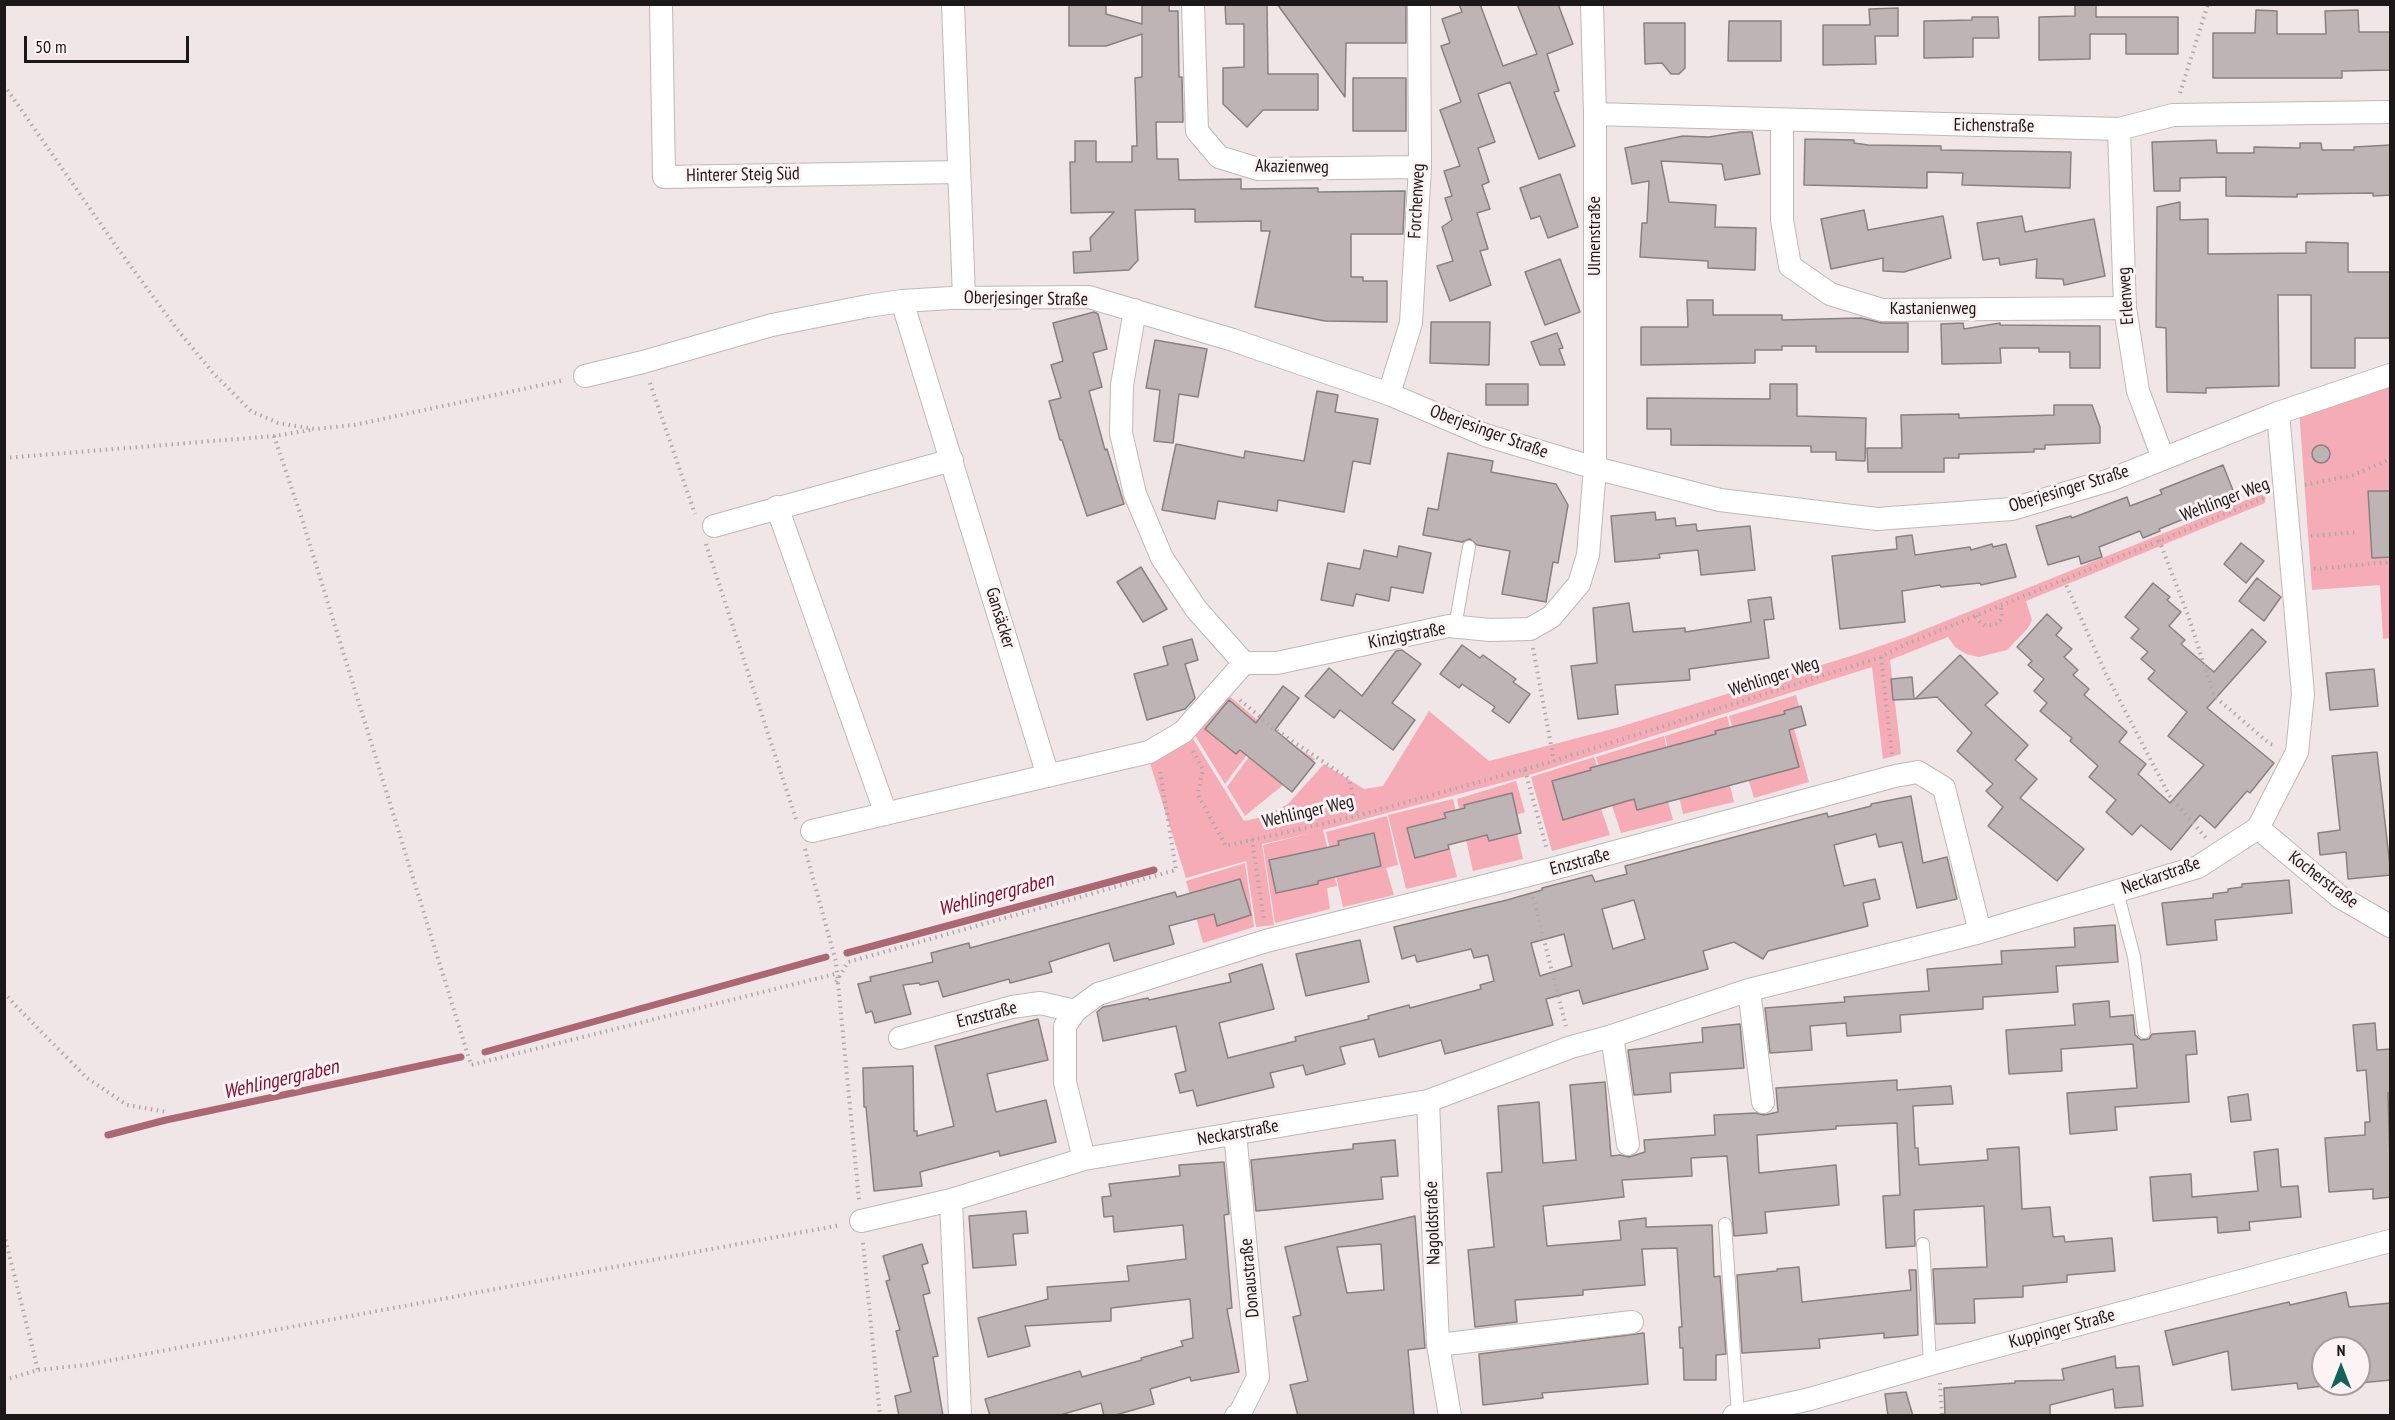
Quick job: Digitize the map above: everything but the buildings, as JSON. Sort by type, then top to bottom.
[{"type":"street","name":"Hinterer Steig Süd","points":[[662,4],[664,177],[959,172]]},
{"type":"street","points":[[953,4],[964,298]]},
{"type":"street","name":"Akazienweg","points":[[1193,4],[1197,131],[1219,157],[1258,169],[1420,167]]},
{"type":"street","name":"Forchenweg","points":[[1389,394],[1411,323],[1420,167],[1419,4]]},
{"type":"street","name":"Ulmenstraße","points":[[1592,4],[1595,114],[1595,468]]},
{"type":"street","name":"Eichenstraße","points":[[1595,114],[2119,129],[2173,115],[2391,111]]},
{"type":"street","name":"Kastanienweg","points":[[1782,120],[1782,220],[1790,266],[1830,294],[1882,310],[2125,308]]},
{"type":"street","name":"Erlenweg","points":[[2119,129],[2125,308],[2138,391],[2163,458]]},
{"type":"street","name":"Oberjesinger Straße","points":[[585,376],[772,325],[902,301],[1089,297],[1233,339],[1389,394],[1485,435],[1595,468],[1720,500],[1877,519],[2012,509],[2110,480],[2278,413],[2391,375]]},
{"type":"street","name":"Gansäcker","points":[[902,301],[1047,776]]},
{"type":"street","points":[[804,833],[1154,749],[1183,732],[1244,663],[1196,609],[1162,558],[1135,494],[1121,433],[1122,385],[1135,310]]},
{"type":"street","name":"Neckarstraße","points":[[861,1221],[951,1200],[1084,1159],[1428,1101],[1571,1047],[1612,1036],[1749,990],[1980,932],[2198,867],[2258,828],[2297,752],[2303,694],[2278,413]]},
{"type":"street","points":[[706,530],[777,507],[952,460]]},
{"type":"street","points":[[1530,629],[1551,616],[1580,584],[1588,555],[1595,468]]},
{"type":"street","points":[[777,507],[886,814]]},
{"type":"street","name":"Kinzigstraße","points":[[1244,663],[1277,663],[1449,626],[1490,630],[1530,629]]},
{"type":"street","name":"Enzstraße","points":[[900,1038],[1012,1006],[1040,1003],[1075,1011],[1098,994],[1266,941],[1527,876],[1895,776],[1918,772],[1944,788],[1980,932]]},
{"type":"street","name":"Kocherstraße","points":[[2258,828],[2340,897],[2391,926]]},
{"type":"street","points":[[1749,990],[1763,1102]]},
{"type":"street","points":[[1075,1011],[1065,1026],[1065,1082],[1084,1159]]},
{"type":"street","points":[[1612,1036],[1628,1144]]},
{"type":"street","name":"Nagoldstraße","points":[[1428,1101],[1438,1345],[1450,1416]]},
{"type":"street","name":"Donaustraße","points":[[1235,1133],[1258,1377],[1236,1416]]},
{"type":"street","points":[[951,1200],[960,1416]]},
{"type":"street","name":"Kuppinger Straße","points":[[1736,1415],[1811,1407],[1934,1363],[2391,1240]]},
{"type":"street","points":[[1438,1345],[1632,1322]]},
{"type":"lane","points":[[1455,627],[1470,547]]},
{"type":"lane","points":[[2117,891],[2134,957],[2144,1032]]},
{"type":"lane","points":[[1725,1224],[1736,1415]]},
{"type":"lane","points":[[1923,1244],[1934,1363]]},
{"type":"path","points":[[2173,115],[2208,4]]},
{"type":"path","points":[[5,87],[116,246],[213,373],[251,411],[278,423],[315,429]]},
{"type":"path","points":[[643,362],[706,530],[804,833],[836,962],[835,974],[880,1416]]},
{"type":"path","points":[[4,458],[274,436],[354,425],[585,376]]},
{"type":"path","points":[[274,436],[301,516],[471,1065],[835,974]]},
{"type":"path","name":"Wehlinger Weg","points":[[1183,732],[1203,769],[1198,795],[1226,846],[1357,816],[1525,770],[1881,657],[2158,540],[2286,490],[2354,475],[2391,459]]},
{"type":"path","points":[[2290,537],[2358,532]]},
{"type":"path","points":[[2158,540],[2188,615],[2214,696],[2270,744],[2297,752]]},
{"type":"path","points":[[2293,571],[2391,562]]},
{"type":"path","points":[[2064,580],[2106,674],[2169,795],[2208,841],[2221,852]]},
{"type":"path","points":[[1976,616],[1982,624],[1991,627],[2002,619],[2001,606]]},
{"type":"path","points":[[1530,629],[1554,761]]},
{"type":"path","points":[[1881,657],[1895,776]]},
{"type":"path","points":[[1223,686],[1273,728],[1349,779],[1357,816]]},
{"type":"path","points":[[836,982],[848,962],[1176,870],[1154,749]]},
{"type":"path","points":[[1525,770],[1552,869]]},
{"type":"path","points":[[1252,839],[1266,941]]},
{"type":"path","points":[[1527,876],[1571,1047]]},
{"type":"path","points":[[4,992],[87,1078],[128,1105],[167,1112]]},
{"type":"path","points":[[4,1380],[38,1370],[98,1363],[861,1221]]},
{"type":"path","points":[[4,1234],[38,1370]]},
{"type":"path","points":[[1934,1363],[1942,1416]]},
{"type":"shaded area","points":[[2390,379],[2390,638],[2383,639],[2380,585],[2312,590],[2299,409]]},
{"type":"shaded area","points":[[2266,492],[2265,503],[2026,601],[2032,620],[2028,628],[2007,650],[1979,657],[1966,654],[1955,647],[1948,637],[1890,660],[1901,754],[1883,759],[1872,667],[1523,777],[1323,830],[1337,886],[1327,888],[1330,909],[1275,923],[1263,845],[1311,833],[1262,844],[1274,925],[1256,927],[1246,861],[1186,878],[1149,760],[1190,734],[1244,821],[1262,817],[1288,804],[1324,764],[1364,789],[1383,786],[1429,711],[1489,761],[1616,728],[1906,637]]},
{"type":"shaded area","points":[[1228,695],[1267,728],[1225,784],[1193,732]]},
{"type":"shaded area","points":[[1796,695],[1804,725],[1794,728],[1809,782],[1754,798],[1729,716]]},
{"type":"shaded area","points":[[1727,716],[1735,746],[1721,750],[1734,802],[1683,814],[1665,736]]},
{"type":"shaded area","points":[[1269,729],[1315,759],[1245,816],[1227,787]]},
{"type":"shaded area","points":[[1664,736],[1669,760],[1658,764],[1673,820],[1621,833],[1596,757]]},
{"type":"shaded area","points":[[1594,757],[1603,784],[1594,788],[1610,835],[1552,851],[1531,777]]},
{"type":"shaded area","points":[[1516,781],[1525,812],[1513,816],[1523,859],[1473,871],[1457,799]]},
{"type":"shaded area","points":[[1453,799],[1460,829],[1446,834],[1457,877],[1406,889],[1388,815]]},
{"type":"shaded area","points":[[1387,816],[1398,865],[1386,868],[1394,895],[1343,907],[1326,832]]},
{"type":"shaded area","points":[[1245,863],[1254,927],[1203,943],[1186,881]]},
{"type":"waterway","name":"Wehlingergraben","points":[[847,953],[1154,870]]},
{"type":"waterway","name":"Wehlingergraben","points":[[485,1052],[826,957]]},
{"type":"waterway","name":"Wehlingergraben","points":[[108,1135],[166,1120],[461,1057]]}]
